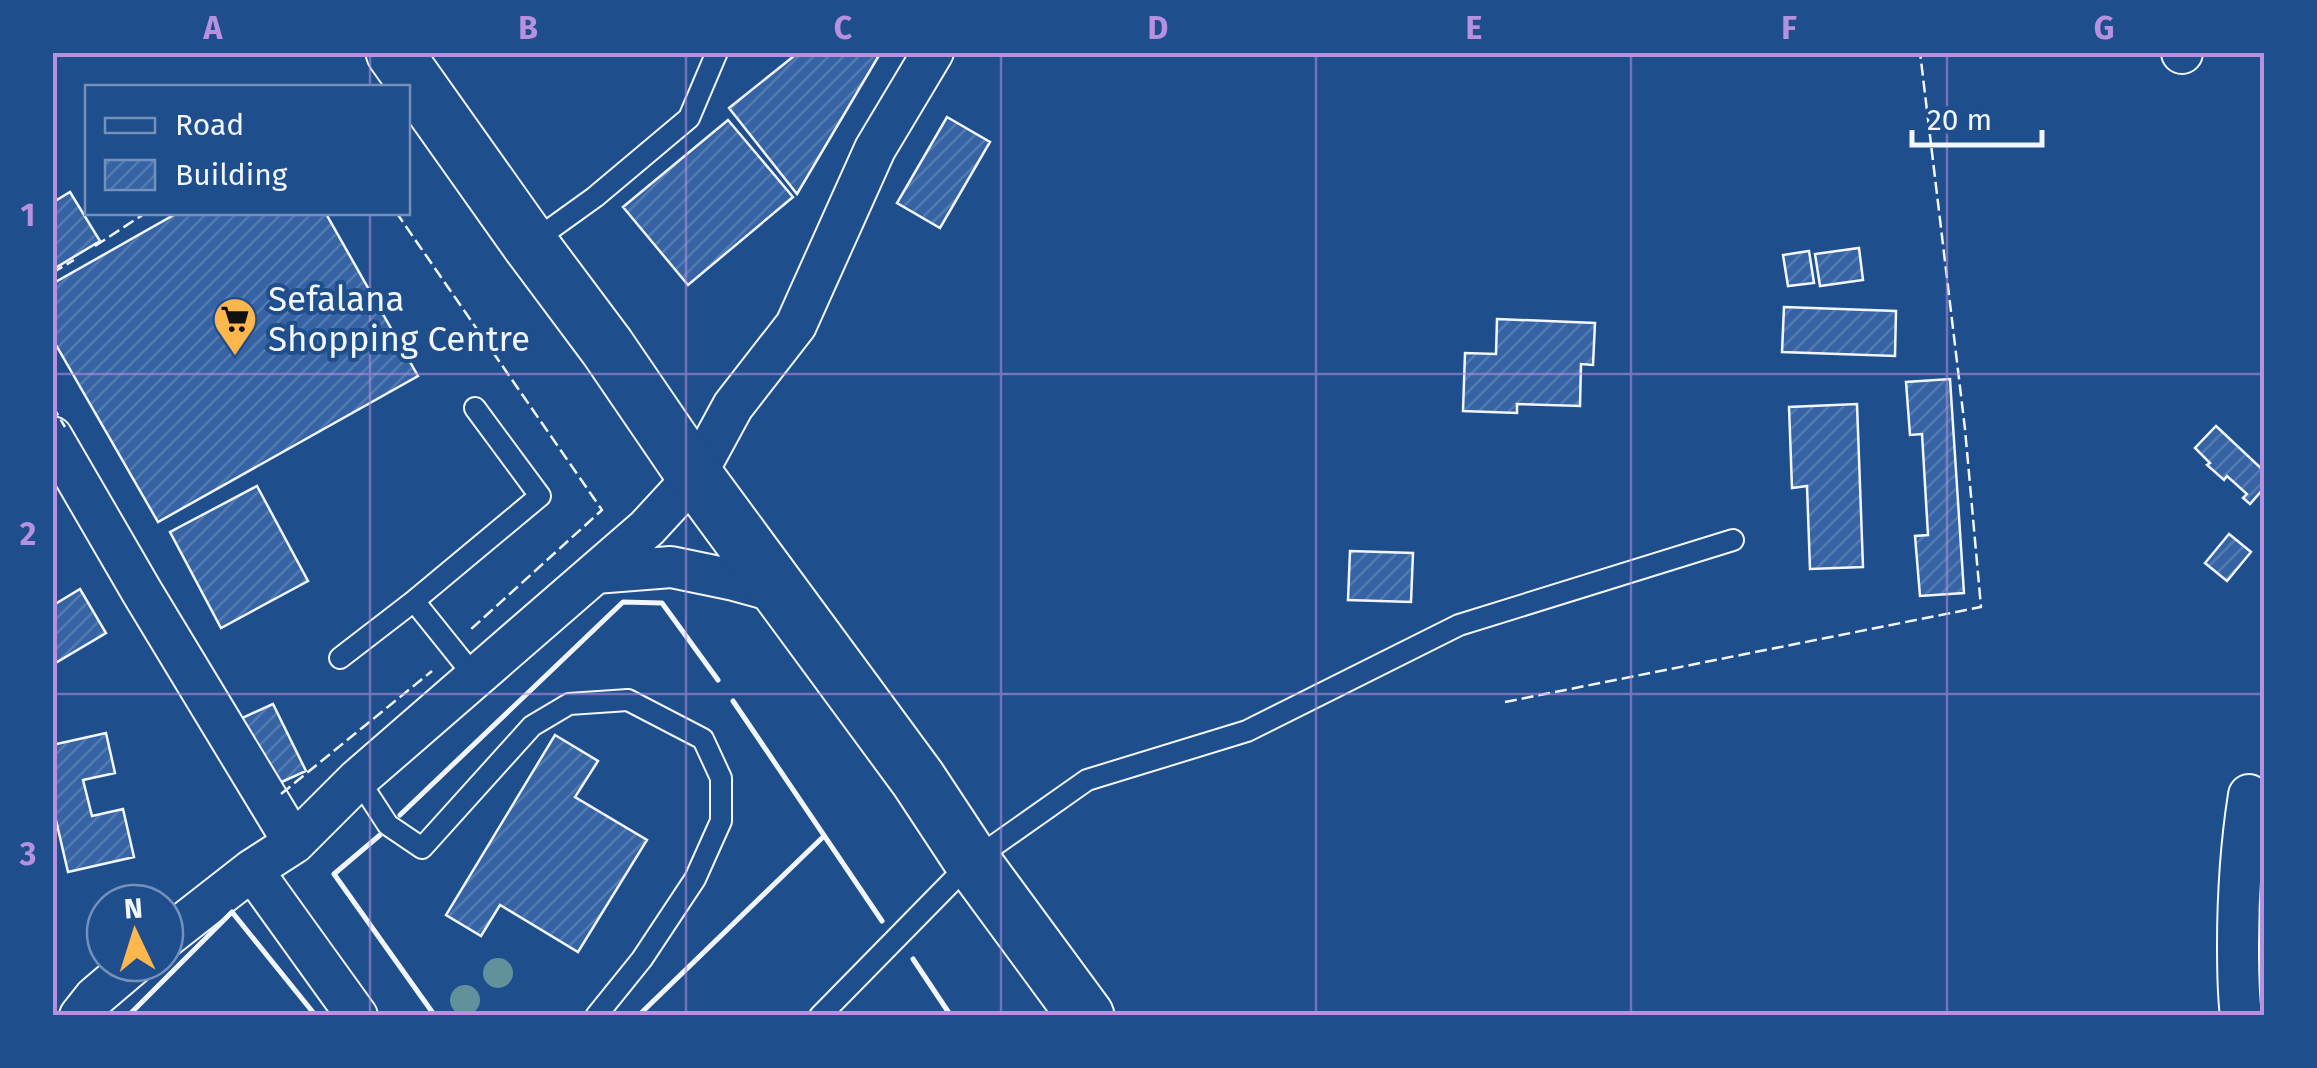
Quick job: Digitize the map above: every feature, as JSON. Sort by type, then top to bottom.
[{"type":"main road","points":[[394,52],[1086,1016]]},
{"type":"street","points":[[185,922],[294,843],[358,779],[647,528],[695,476],[733,406],[796,325],[875,149],[933,52]]},
{"type":"street","points":[[52,437],[294,843]]},
{"type":"street","points":[[595,573],[671,567],[781,593]]},
{"type":"street","points":[[2241,1016],[2238,892],[2249,795]]},
{"type":"street","points":[[252,870],[357,1016]]},
{"type":"street","points":[[80,1016],[112,983]]},
{"type":"lane","points":[[530,244],[595,197],[689,118],[716,52]]},
{"type":"lane","points":[[340,658],[540,496],[475,408]]},
{"type":"lane","points":[[820,1016],[972,861],[1087,780],[1247,731],[1459,625],[1733,540]]},
{"type":"lane","points":[[414,601],[475,677]]},
{"type":"lane","points":[[358,779],[388,825],[422,848],[532,726],[569,704],[628,700],[703,739],[721,778],[721,821],[695,880],[642,959],[596,1016]]},
{"type":"building","points":[[799,52],[881,52],[797,194],[729,108]]},
{"type":"building","points":[[947,117],[990,142],[940,228],[897,203]]},
{"type":"building","points":[[728,120],[793,197],[688,285],[623,207]]},
{"type":"building","points":[[70,192],[100,241],[52,270],[52,203]]},
{"type":"building","name":"Sefalana Shopping Centre","points":[[174,215],[327,215],[418,376],[158,522],[52,338],[52,284]]},
{"type":"building","points":[[1859,248],[1863,280],[1820,286],[1815,254]]},
{"type":"building","points":[[1809,251],[1814,283],[1788,286],[1783,255]]},
{"type":"building","points":[[1784,307],[1896,311],[1895,356],[1782,352]]},
{"type":"building","points":[[1497,319],[1595,323],[1593,365],[1581,364],[1580,406],[1517,404],[1517,413],[1463,411],[1465,353],[1496,354]]},
{"type":"building","points":[[1950,379],[1964,593],[1920,596],[1915,536],[1928,535],[1922,434],[1910,435],[1906,382]]},
{"type":"building","points":[[1857,404],[1863,567],[1810,569],[1807,486],[1792,488],[1789,407]]},
{"type":"building","points":[[2216,426],[2264,471],[2264,488],[2250,504],[2243,498],[2247,494],[2207,465],[2210,463],[2195,448]]},
{"type":"building","points":[[257,486],[308,581],[221,628],[170,532]]},
{"type":"building","points":[[2229,534],[2251,552],[2227,581],[2205,563]]},
{"type":"building","points":[[1350,551],[1413,553],[1411,602],[1348,600]]},
{"type":"building","points":[[80,589],[106,633],[52,665],[52,606]]},
{"type":"building","points":[[273,704],[306,771],[275,785],[242,718]]},
{"type":"building","points":[[106,733],[115,773],[83,780],[92,816],[123,809],[134,857],[68,872],[52,803],[52,745]]},
{"type":"building","points":[[555,735],[598,761],[575,797],[647,840],[578,952],[500,905],[481,936],[446,915]]},
{"type":"fence","points":[[1505,702],[1981,607],[1965,429],[1920,52]]},
{"type":"fence","points":[[95,246],[142,215]]},
{"type":"fence","points":[[398,215],[602,510],[469,631]]},
{"type":"fence","points":[[52,273],[74,260]]},
{"type":"fence","points":[[52,405],[65,427]]},
{"type":"fence","points":[[281,794],[432,671]]},
{"type":"wall","points":[[400,815],[623,602],[662,603],[718,680]]},
{"type":"wall","points":[[733,701],[882,921]]},
{"type":"wall","points":[[380,835],[334,874],[435,1016]]},
{"type":"wall","points":[[638,1016],[824,836]]},
{"type":"wall","points":[[128,1016],[232,912],[316,1016]]},
{"type":"wall","points":[[913,959],[951,1016]]},
{"type":"place","name":"Sefalana Shopping Centre","points":[[235,357]]}]
